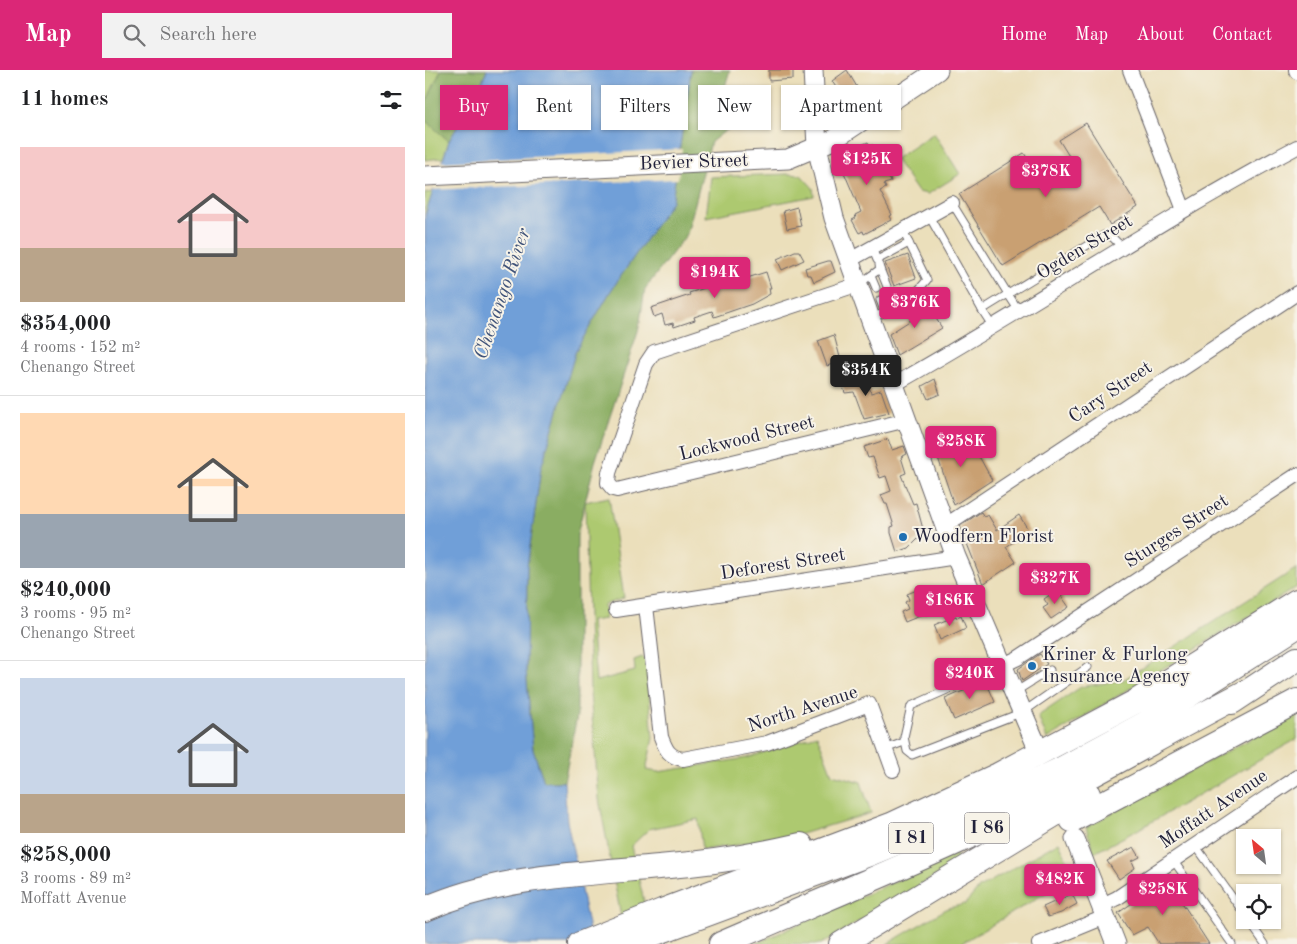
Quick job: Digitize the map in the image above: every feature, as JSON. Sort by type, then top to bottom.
[{"type":"highway","points":[[1273,616],[1297,597]]},
{"type":"highway","points":[[580,944],[663,925],[891,825],[998,774],[1103,721],[1171,681],[1297,601]]},
{"type":"highway","name":"I 81","points":[[626,944],[663,925],[907,840],[1030,784],[1089,755],[1168,710],[1297,626]]},
{"type":"highway","points":[[841,944],[906,906],[961,870],[1177,742],[1244,693],[1297,659]]},
{"type":"highway","name":"I 86","points":[[721,944],[1012,816],[1094,775],[1170,731],[1244,693]]},
{"type":"highway","points":[[906,906],[956,882],[1297,701]]},
{"type":"highway","points":[[425,909],[474,891],[515,882],[554,876],[738,858],[800,846],[924,808]]},
{"type":"highway","points":[[636,944],[663,925]]},
{"type":"street","points":[[813,70],[817,146],[834,218],[850,260],[869,283],[895,384],[956,557],[1036,744]]},
{"type":"street","name":"Bevier Street","points":[[425,176],[789,159],[833,140],[938,70]]},
{"type":"street","points":[[1130,70],[1184,210]]},
{"type":"street","name":"Ogden Street","points":[[895,384],[993,327],[1227,184],[1297,147]]},
{"type":"street","points":[[850,260],[875,254],[906,237],[929,216],[951,203]]},
{"type":"street","name":"Lockwood Street","points":[[869,283],[654,352],[645,364],[609,473],[608,483],[613,490],[617,490],[907,420]]},
{"type":"street","name":"Cary Street","points":[[946,525],[1297,293]]},
{"type":"street","name":"Sturges Street","points":[[1001,666],[1018,658],[1074,622],[1297,475]]},
{"type":"street","name":"Deforest Street","points":[[616,610],[956,557]]},
{"type":"street","name":"North Avenue","points":[[647,606],[661,737],[665,749],[673,758],[683,759],[767,742],[869,704],[893,770]]},
{"type":"street","name":"Moffatt Avenue","points":[[1039,944],[1102,911],[1117,898],[1297,777]]},
{"type":"street","points":[[1075,839],[1116,944]]},
{"type":"lane","points":[[951,203],[1019,311]]},
{"type":"lane","points":[[929,216],[993,327]]},
{"type":"lane","points":[[982,310],[1104,235],[1112,237],[1123,247]]},
{"type":"lane","points":[[880,300],[878,316],[906,304],[927,280],[906,237]]},
{"type":"lane","points":[[875,254],[896,309]]},
{"type":"lane","points":[[869,283],[881,269]]},
{"type":"lane","points":[[1001,666],[911,706],[904,742],[907,751],[912,755],[1023,712],[1088,667]]},
{"type":"lane","points":[[1013,693],[1050,670]]},
{"type":"lane","points":[[885,748],[904,742]]},
{"type":"lane","points":[[1195,845],[1236,902]]},
{"type":"lane","points":[[1173,860],[1232,944]]},
{"type":"lane","points":[[1254,929],[1265,944]]},
{"type":"green space","points":[[425,70],[487,70],[479,85],[440,85],[440,130],[455,130],[443,158],[425,160]]},
{"type":"green space","points":[[441,70],[487,70],[481,85],[440,85],[440,130],[455,130],[449,141],[425,120],[425,105]]},
{"type":"green space","points":[[691,70],[730,70],[726,85],[698,85],[698,130],[727,130],[711,142],[687,234],[645,289],[639,328],[595,462],[577,535],[577,716],[564,782],[544,782],[533,750],[526,670],[527,567],[541,468],[576,350],[610,292],[672,201],[682,130],[688,130],[688,91]]},
{"type":"green space","points":[[934,133],[960,174],[928,194],[918,192],[895,159]]},
{"type":"green space","points":[[801,175],[813,188],[814,196],[706,217],[711,177]]},
{"type":"green space","points":[[433,192],[425,216],[425,193]]},
{"type":"green space","points":[[609,497],[624,598],[604,605],[605,619],[591,621],[596,681],[635,671],[634,660],[642,657],[646,660],[653,738],[646,770],[658,772],[747,758],[817,735],[832,774],[861,782],[871,813],[791,837],[702,850],[698,819],[649,829],[631,846],[654,944],[626,944],[599,799],[590,693],[585,502]]},
{"type":"green space","points":[[1297,568],[1297,587],[1047,739],[1038,716],[1081,687],[1123,680]]},
{"type":"green space","points":[[1297,714],[1297,739],[1094,853],[1086,827]]},
{"type":"green space","points":[[1059,842],[1074,876],[960,944],[887,944],[948,908],[965,904],[979,888]]},
{"type":"green space","points":[[956,854],[959,862],[821,944],[755,944]]},
{"type":"water","name":"Chenango River","points":[[487,70],[691,70],[688,91],[688,85],[601,85],[601,130],[682,130],[672,201],[610,292],[576,350],[541,468],[527,567],[526,670],[533,750],[544,782],[564,782],[567,821],[592,944],[425,944],[425,216],[449,141],[455,130],[508,130],[508,85],[481,85]]},
{"type":"pier","points":[[682,149],[678,179],[431,190],[440,162]]},
{"type":"building","points":[[769,70],[793,70],[793,79],[769,81]]},
{"type":"building","points":[[847,70],[856,85],[834,85],[832,81]]},
{"type":"building","points":[[1086,123],[1138,207],[1110,225],[1099,207],[1003,266],[959,194],[1024,153],[1044,185],[1075,166],[1059,140]]},
{"type":"building","points":[[868,142],[870,146],[873,145],[884,173],[887,172],[891,182],[884,184],[886,188],[880,191],[892,215],[889,216],[891,220],[864,234],[863,231],[859,233],[852,220],[856,218],[855,215],[861,212],[837,156]]},
{"type":"building","points":[[797,207],[801,226],[787,229],[783,211]]},
{"type":"building","points":[[799,251],[804,260],[782,270],[777,259]]},
{"type":"building","points":[[908,255],[916,278],[894,286],[885,263]]},
{"type":"building","points":[[831,261],[835,272],[814,282],[811,275],[807,275],[805,268]]},
{"type":"building","points":[[766,272],[771,288],[769,288],[770,294],[752,304],[714,317],[712,311],[694,317],[695,320],[674,327],[673,323],[665,325],[662,314],[654,317],[651,308],[690,295],[689,293],[705,288],[706,285],[742,276],[744,279]]},
{"type":"building","points":[[921,295],[942,328],[897,355],[889,334],[922,313],[915,301]]},
{"type":"building","points":[[834,335],[841,361],[827,366],[818,341]]},
{"type":"building","points":[[865,373],[871,393],[881,390],[889,413],[864,419],[854,392],[845,393],[841,381]]},
{"type":"building","points":[[935,379],[940,394],[928,399],[922,386]]},
{"type":"building","points":[[956,432],[965,454],[975,449],[992,480],[954,505],[933,443]]},
{"type":"building","points":[[888,439],[892,450],[904,446],[907,454],[901,457],[906,473],[901,475],[913,504],[916,503],[924,533],[909,548],[897,552],[891,533],[891,527],[894,526],[887,504],[885,504],[881,495],[891,491],[886,476],[880,478],[873,457],[868,458],[864,447]]},
{"type":"building","points":[[981,512],[984,517],[988,515],[997,530],[1019,515],[1029,531],[1006,547],[1016,562],[983,584],[960,526]]},
{"type":"building","points":[[922,588],[932,611],[905,622],[901,612],[908,609],[905,602],[909,600],[907,594]]},
{"type":"building","points":[[1057,590],[1069,607],[1051,619],[1043,608],[1048,605],[1044,599]]},
{"type":"building","points":[[956,616],[957,618],[961,616],[966,628],[940,640],[934,625]]},
{"type":"building","name":"Kriner & Furlong Insurance Agency","points":[[1040,654],[1047,664],[1022,681],[1018,669]]},
{"type":"building","points":[[986,681],[995,702],[954,720],[945,699]]},
{"type":"building","points":[[1134,847],[1140,857],[1132,861],[1135,868],[1119,879],[1107,861]]},
{"type":"building","points":[[1171,876],[1185,899],[1181,901],[1209,944],[1159,944],[1148,927],[1132,935],[1118,913]]},
{"type":"building","points":[[1072,894],[1077,904],[1061,913],[1048,917],[1043,907]]},
{"type":"place","name":"Woodfern Florist","points":[[903,537]]},
{"type":"place","name":"Kriner & Furlong Insurance Agency","points":[[1032,666]]}]
